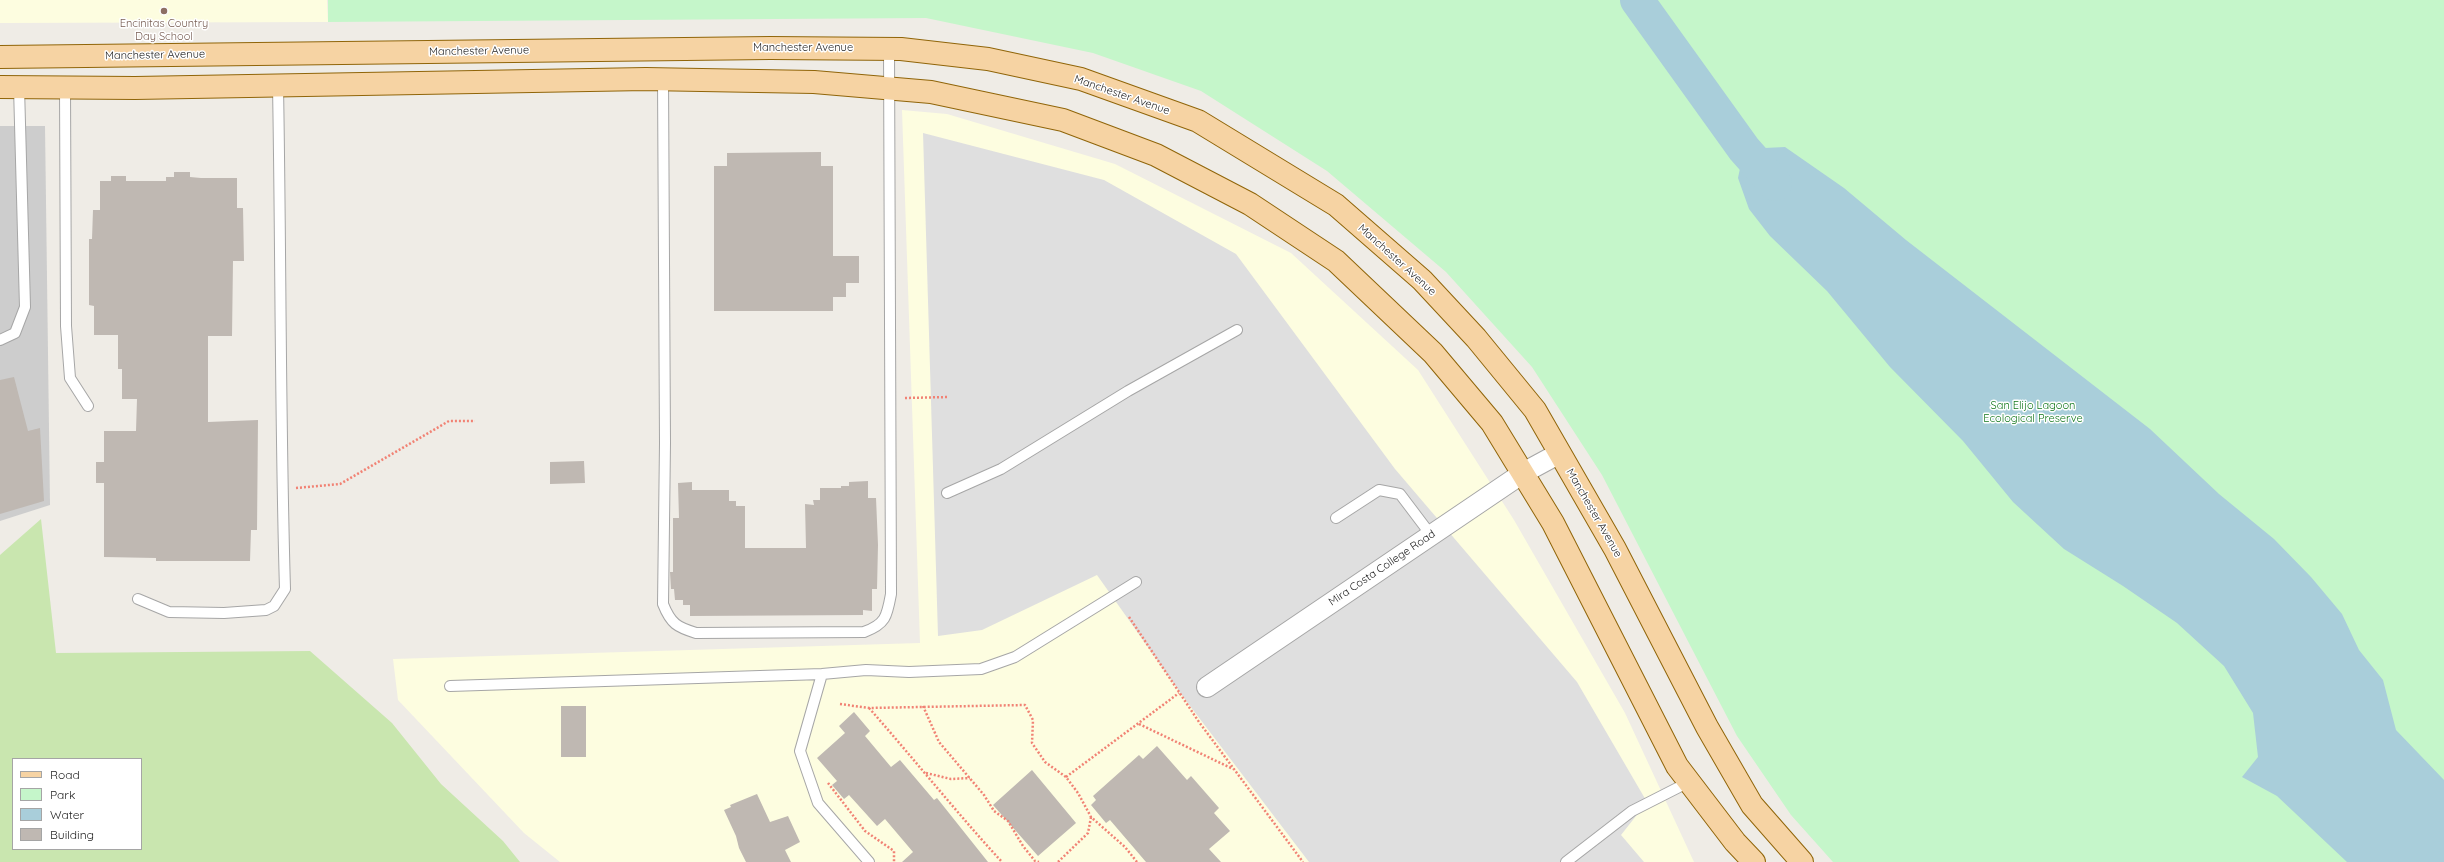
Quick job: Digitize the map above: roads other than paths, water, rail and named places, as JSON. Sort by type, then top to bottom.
[{"type":"main road","name":"Manchester Avenue","points":[[0,57],[770,48],[889,48],[933,51],[988,59],[1081,79],[1198,121],[1336,205],[1422,280],[1476,338],[1535,410],[1615,549],[1707,727],[1752,805],[1802,862]]},
{"type":"main road","points":[[10,87],[65,88],[278,86],[663,80],[814,82],[931,92],[1063,120],[1156,155],[1250,204],[1336,261],[1433,353],[1492,424],[1553,523],[1670,753],[1735,842],[1754,862]]},
{"type":"street","name":"Mira Costa College Road","points":[[1207,687],[1523,473],[1560,453]]},
{"type":"lane","points":[[663,80],[665,428],[663,604],[669,619],[680,628],[696,633],[864,632],[878,627],[888,615],[891,594],[889,48]]},
{"type":"lane","points":[[138,599],[169,612],[224,613],[266,610],[274,606],[285,589],[282,488],[278,86]]},
{"type":"lane","points":[[0,340],[15,333],[25,307],[10,87]]},
{"type":"lane","points":[[65,88],[66,326],[70,378],[88,406]]},
{"type":"lane","points":[[947,493],[1001,469],[1128,391],[1237,330]]},
{"type":"lane","points":[[1336,518],[1379,490],[1400,494],[1431,535]]},
{"type":"lane","points":[[450,686],[822,674],[866,670],[909,672],[981,669],[1015,656],[1136,582]]},
{"type":"lane","points":[[822,674],[800,751],[818,803],[869,862]]},
{"type":"lane","points":[[1566,862],[1632,811],[1690,782]]},
{"type":"water","points":[[1785,147],[1844,188],[1906,240],[2150,429],[2219,494],[2274,539],[2311,577],[2342,614],[2359,650],[2383,680],[2396,730],[2444,780],[2444,862],[2347,862],[2277,796],[2242,777],[2258,757],[2253,713],[2224,666],[2177,623],[2123,586],[2064,549],[2013,502],[1963,441],[1890,367],[1827,291],[1770,236],[1749,209],[1738,178],[1744,149]]},
{"type":"waterway","points":[[1637,0],[1744,149],[1775,184]]},
{"type":"place","name":"Encinitas Country Day School","points":[[164,11]]},
{"type":"park label","name":"San Elijo Lagoon Ecological Preserve","points":[[2033,412]]}]
